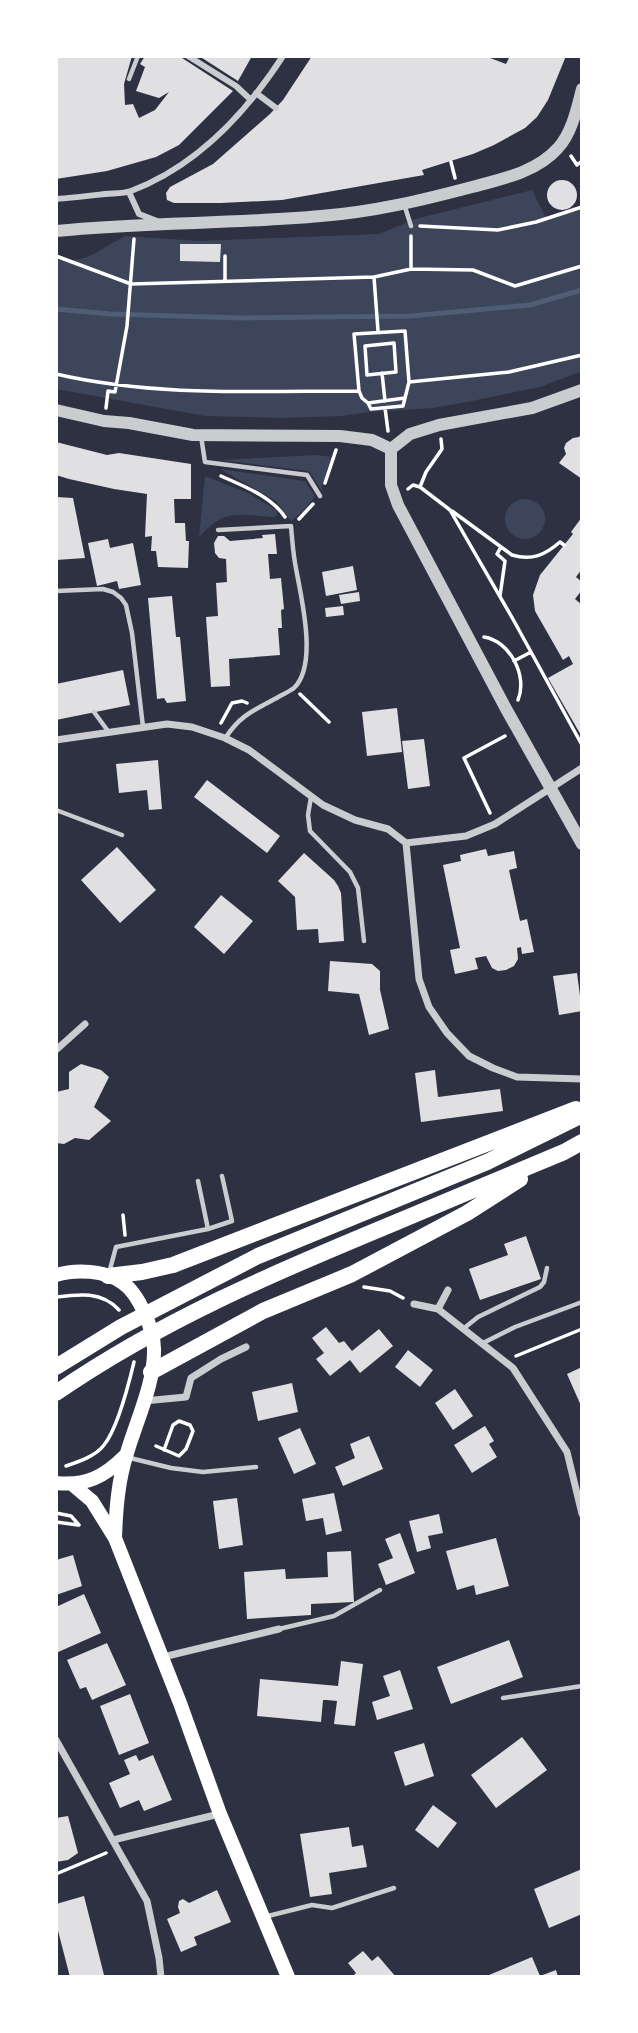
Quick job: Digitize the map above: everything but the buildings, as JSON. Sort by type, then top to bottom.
[{"type":"highway","points":[[108,1276],[173,1265],[582,1107]]},
{"type":"highway","points":[[56,1367],[121,1327],[258,1256],[487,1162],[582,1115]]},
{"type":"highway","points":[[151,1372],[262,1311],[356,1280],[582,1142]]},
{"type":"highway","points":[[56,1393],[146,1338],[281,1270],[564,1152]]},
{"type":"main road","points":[[60,1272],[108,1276],[125,1283],[140,1304],[150,1328],[154,1349],[151,1372],[125,1456],[117,1498],[115,1538]]},
{"type":"main road","points":[[56,1483],[73,1485],[100,1477],[114,1468],[125,1456]]},
{"type":"main road","points":[[73,1485],[92,1501],[115,1538],[220,1814],[288,1977]]},
{"type":"street","points":[[188,56],[236,86],[251,100]]},
{"type":"street","points":[[56,199],[129,192],[168,173],[190,159],[229,125],[268,80],[283,56]]},
{"type":"street","points":[[56,231],[117,225],[322,216],[405,204],[509,177],[534,166],[558,149],[573,119],[582,89]]},
{"type":"street","points":[[256,93],[276,108]]},
{"type":"street","points":[[129,192],[139,214],[161,223]]},
{"type":"street","points":[[391,449],[411,434],[439,425],[532,408],[582,390]]},
{"type":"street","points":[[56,410],[104,421],[201,435],[340,436],[372,440],[391,449]]},
{"type":"street","points":[[391,449],[391,485],[398,505],[505,706],[581,841]]},
{"type":"street","points":[[56,740],[167,724],[192,727],[225,738],[249,750],[323,805],[355,820],[388,829],[407,843],[466,836],[495,824],[582,768]]},
{"type":"street","points":[[407,843],[419,979],[429,1007],[447,1033],[469,1056],[517,1077],[582,1079]]},
{"type":"street","points":[[56,1050],[85,1024]]},
{"type":"street","points":[[438,1309],[448,1290]]},
{"type":"street","points":[[414,1304],[438,1309],[513,1368],[567,1452],[582,1514]]},
{"type":"street","points":[[143,1401],[186,1397],[191,1378],[246,1347]]},
{"type":"street","points":[[162,1657],[279,1629]]},
{"type":"street","points":[[56,1741],[146,1901],[161,1977]]},
{"type":"street","points":[[113,1840],[220,1814]]},
{"type":"lane","points":[[130,79],[138,56]]},
{"type":"lane","points":[[405,204],[411,226]]},
{"type":"lane","points":[[201,435],[205,462],[307,475],[320,496]]},
{"type":"lane","points":[[218,530],[290,526],[306,629],[306,660],[294,688],[248,712],[236,722],[225,738]]},
{"type":"lane","points":[[56,591],[103,589],[113,592],[126,605],[132,633],[143,728]]},
{"type":"lane","points":[[94,712],[108,732]]},
{"type":"lane","points":[[311,796],[308,815],[310,831],[350,872],[358,888],[364,941]]},
{"type":"lane","points":[[56,810],[122,835]]},
{"type":"lane","points":[[108,1276],[116,1247],[208,1229],[232,1221],[222,1176]]},
{"type":"lane","points":[[198,1181],[208,1229]]},
{"type":"lane","points":[[463,1329],[478,1317],[540,1287],[547,1268]]},
{"type":"lane","points":[[482,1344],[515,1327],[582,1302]]},
{"type":"lane","points":[[125,1456],[171,1468],[203,1472],[256,1467]]},
{"type":"lane","points":[[279,1629],[334,1616],[380,1590]]},
{"type":"lane","points":[[503,1698],[582,1686]]},
{"type":"lane","points":[[263,1918],[312,1905],[332,1908],[394,1888]]},
{"type":"path","points":[[574,161],[577,165],[582,161]]},
{"type":"path","points":[[411,269],[411,226],[498,230],[536,222],[582,207]]},
{"type":"path","points":[[104,421],[108,391],[115,392],[127,326],[134,248]]},
{"type":"path","points":[[56,256],[131,284],[374,276],[411,269],[473,270],[515,286],[582,267]]},
{"type":"path","points":[[225,256],[225,281]]},
{"type":"path","points":[[374,276],[378,331]]},
{"type":"path","points":[[378,331],[405,331],[409,382],[403,407],[371,409],[359,391],[354,334],[378,331]]},
{"type":"path","points":[[394,343],[396,372],[382,373],[368,374],[365,346],[394,343]]},
{"type":"path","points":[[409,382],[509,372],[582,355]]},
{"type":"path","points":[[382,373],[385,401]]},
{"type":"path","points":[[56,374],[116,385],[188,391],[359,391]]},
{"type":"path","points":[[368,402],[405,398]]},
{"type":"path","points":[[420,487],[426,472],[442,449],[441,439]]},
{"type":"path","points":[[205,462],[205,469],[262,497],[280,509],[290,526],[308,511],[320,496],[334,458]]},
{"type":"path","points":[[408,499],[408,488],[413,485],[420,487],[512,555],[522,558],[548,553],[560,542],[564,545]]},
{"type":"path","points":[[450,510],[582,745]]},
{"type":"path","points":[[500,596],[505,561],[497,554],[501,547]]},
{"type":"path","points":[[492,638],[502,643],[521,677],[522,692],[518,700]]},
{"type":"path","points":[[514,661],[531,652]]},
{"type":"path","points":[[294,688],[329,722]]},
{"type":"path","points":[[228,710],[232,703]]},
{"type":"path","points":[[495,824],[464,758],[518,729]]},
{"type":"path","points":[[123,1216],[126,1244]]},
{"type":"path","points":[[356,1280],[390,1291],[414,1304]]},
{"type":"path","points":[[56,1297],[82,1293]]},
{"type":"path","points":[[505,1361],[582,1329]]},
{"type":"path","points":[[56,1468],[84,1459],[103,1447],[113,1431],[134,1364]]},
{"type":"path","points":[[156,1446],[164,1450],[179,1456],[187,1449],[193,1431],[190,1425],[179,1421],[173,1425],[164,1450]]},
{"type":"path","points":[[56,1513],[71,1516],[79,1525],[56,1522]]},
{"type":"path","points":[[56,1874],[117,1848]]},
{"type":"shaded area","points":[[532,190],[546,218],[582,210],[582,371],[540,387],[433,408],[283,418],[205,416],[56,389],[56,260],[70,261],[88,257],[125,236],[199,241],[379,234],[415,219]]},
{"type":"shaded area","points":[[317,455],[331,457],[321,490],[309,471],[220,460]]},
{"type":"shaded area","points":[[220,469],[305,481],[315,496],[291,521],[276,501]]},
{"type":"shaded area","points":[[205,476],[250,494],[276,510],[277,516],[224,517],[199,537]]},
{"type":"shaded area","points":[[525,499],[533,500],[539,505],[544,511],[544,527],[539,533],[533,538],[525,539],[517,538],[511,533],[506,527],[505,519],[506,511],[511,505],[517,500]]},
{"type":"waterway","points":[[56,309],[110,314],[243,318],[411,316],[530,305],[582,290]]}]
